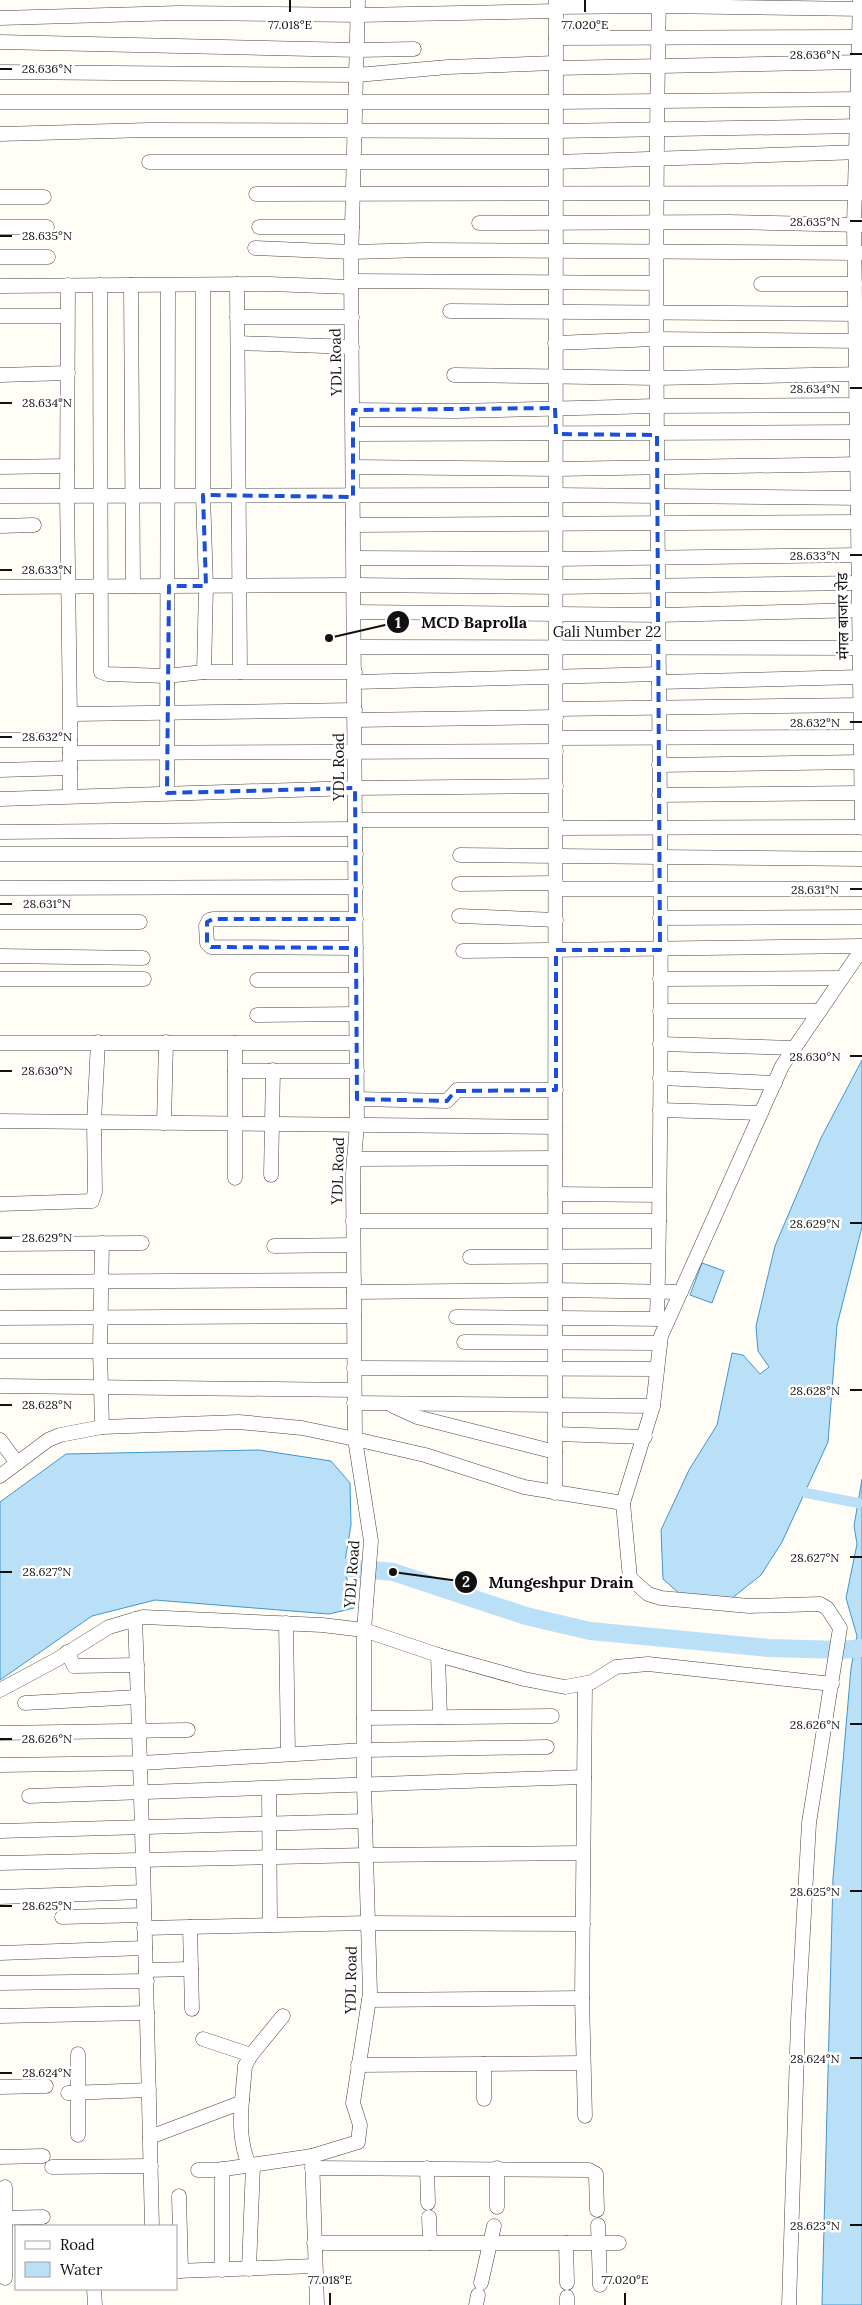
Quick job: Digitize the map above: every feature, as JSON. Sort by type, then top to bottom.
[{"type":"street","name":"YDL Road","points":[[312,2162],[358,2142],[360,2125],[353,2103],[358,2065],[366,2030],[369,2000],[364,1785],[364,1630],[371,1532],[355,1439],[353,1245],[357,1071],[352,227],[358,0]]},
{"type":"street","points":[[0,18],[179,13],[359,15],[658,3],[861,6]]},
{"type":"street","points":[[658,3],[655,158],[660,857],[658,1292],[663,1319],[652,1406],[623,1503],[630,1578],[648,1594],[661,1598],[740,1605],[820,1604],[827,1608],[840,1628],[809,1823],[798,2021],[789,2305]]},
{"type":"street","points":[[555,1493],[556,6]]},
{"type":"street","name":"मंगल बाजार रोड","points":[[861,6],[857,288],[860,374],[862,828]]},
{"type":"street","points":[[556,38],[861,37]]},
{"type":"street","points":[[0,42],[358,50],[414,49]]},
{"type":"street","points":[[0,72],[357,75],[448,67],[656,67],[861,62]]},
{"type":"street","points":[[0,102],[555,102],[860,98]]},
{"type":"street","points":[[0,134],[148,130],[555,131],[860,126]]},
{"type":"street","points":[[149,162],[555,162],[860,152]]},
{"type":"street","points":[[256,194],[353,196],[555,193],[859,193]]},
{"type":"street","points":[[0,197],[44,197]]},
{"type":"street","points":[[479,223],[555,221],[858,225]]},
{"type":"street","points":[[0,227],[47,227]]},
{"type":"street","points":[[259,227],[352,227]]},
{"type":"street","points":[[255,248],[352,252],[555,250],[858,253]]},
{"type":"street","points":[[0,257],[48,257]]},
{"type":"street","points":[[0,286],[655,283]]},
{"type":"street","points":[[237,284],[240,672]]},
{"type":"street","points":[[761,284],[857,288]]},
{"type":"street","points":[[68,285],[67,496],[70,796]]},
{"type":"street","points":[[100,285],[100,672],[107,674],[166,676],[204,672],[240,672],[355,677],[556,675],[659,678],[860,677]]},
{"type":"street","points":[[131,285],[133,586]]},
{"type":"street","points":[[167,794],[166,676],[169,586],[168,285]]},
{"type":"street","points":[[203,285],[203,495],[206,586],[204,672]]},
{"type":"street","points":[[450,311],[555,310],[859,314]]},
{"type":"street","points":[[0,316],[67,316]]},
{"type":"street","points":[[237,317],[352,317]]},
{"type":"street","points":[[555,343],[656,339],[859,340]]},
{"type":"street","points":[[238,343],[352,347]]},
{"type":"street","points":[[0,375],[68,373]]},
{"type":"street","points":[[454,375],[656,378],[860,374]]},
{"type":"street","points":[[353,410],[456,411],[656,406],[860,405]]},
{"type":"street","points":[[353,434],[860,432]]},
{"type":"street","points":[[353,467],[556,469],[860,464]]},
{"type":"street","points":[[0,467],[67,466]]},
{"type":"street","points":[[0,496],[239,495],[353,497],[556,495],[658,498],[860,498]]},
{"type":"street","points":[[353,525],[860,522]]},
{"type":"street","points":[[0,526],[34,525]]},
{"type":"street","points":[[354,558],[556,559],[860,555]]},
{"type":"street","points":[[0,587],[354,585],[556,587],[860,583]]},
{"type":"street","points":[[354,612],[659,615],[861,610]]},
{"type":"street","name":"Gali Number 22","points":[[354,647],[861,648]]},
{"type":"street","points":[[70,719],[74,714],[79,713],[355,715],[556,713],[659,708],[860,705]]},
{"type":"street","points":[[0,740],[70,747],[168,752],[355,752],[659,738],[861,737]]},
{"type":"street","points":[[659,765],[861,770]]},
{"type":"street","points":[[0,770],[70,768]]},
{"type":"street","points":[[0,799],[355,788],[556,786]]},
{"type":"street","points":[[659,795],[862,802]]},
{"type":"street","points":[[0,832],[355,825],[556,824],[862,828]]},
{"type":"street","points":[[0,854],[356,854]]},
{"type":"street","points":[[460,855],[862,859]]},
{"type":"street","points":[[458,884],[660,889],[862,889]]},
{"type":"street","points":[[0,888],[356,887]]},
{"type":"street","points":[[459,916],[556,920]]},
{"type":"street","points":[[660,918],[862,917]]},
{"type":"street","points":[[356,919],[213,919],[209,920],[206,926],[207,943],[211,947],[356,948]]},
{"type":"street","points":[[0,922],[140,922]]},
{"type":"street","points":[[463,951],[862,948]]},
{"type":"street","points":[[663,1319],[681,1292],[782,1066],[862,948]]},
{"type":"street","points":[[0,956],[143,958]]},
{"type":"street","points":[[660,979],[842,978]]},
{"type":"street","points":[[0,979],[144,979]]},
{"type":"street","points":[[257,980],[356,980]]},
{"type":"street","points":[[660,1012],[820,1011]]},
{"type":"street","points":[[257,1015],[356,1014]]},
{"type":"street","points":[[0,1204],[92,1201],[95,1192],[94,1122],[98,1042]]},
{"type":"street","points":[[164,1123],[166,1042]]},
{"type":"street","points":[[0,1043],[356,1043]]},
{"type":"street","points":[[235,1043],[235,1178]]},
{"type":"street","points":[[660,1044],[795,1048]]},
{"type":"street","points":[[271,1175],[273,1070]]},
{"type":"street","points":[[235,1071],[357,1071]]},
{"type":"street","points":[[660,1078],[775,1083]]},
{"type":"street","points":[[357,1099],[447,1101],[457,1090],[556,1090]]},
{"type":"street","points":[[660,1110],[761,1113]]},
{"type":"street","points":[[0,1121],[556,1128]]},
{"type":"street","points":[[354,1158],[555,1158]]},
{"type":"street","points":[[556,1194],[659,1195]]},
{"type":"street","points":[[353,1221],[659,1221]]},
{"type":"street","points":[[0,1244],[142,1243]]},
{"type":"street","points":[[102,1244],[100,1350],[102,1428]]},
{"type":"street","points":[[274,1246],[353,1245]]},
{"type":"street","points":[[470,1257],[556,1255],[658,1256]]},
{"type":"street","points":[[0,1282],[102,1281],[681,1292]]},
{"type":"street","points":[[0,1318],[354,1316]]},
{"type":"street","points":[[456,1317],[663,1319]]},
{"type":"street","points":[[464,1342],[660,1343]]},
{"type":"street","points":[[0,1350],[354,1351]]},
{"type":"street","points":[[354,1368],[657,1369]]},
{"type":"street","points":[[0,1386],[101,1386],[354,1396],[388,1404],[417,1417],[555,1452]]},
{"type":"street","points":[[388,1404],[652,1406]]},
{"type":"street","points":[[0,1476],[55,1437],[102,1428],[239,1422],[302,1428],[355,1439],[425,1455],[516,1484],[555,1493],[623,1503]]},
{"type":"street","points":[[556,1434],[644,1437]]},
{"type":"street","points":[[0,1440],[17,1463]]},
{"type":"street","points":[[0,1690],[109,1627],[148,1617],[286,1623],[364,1630],[438,1655],[524,1679],[565,1687],[585,1684],[614,1668],[648,1664],[832,1684]]},
{"type":"street","points":[[135,1619],[142,1763],[142,1859],[148,2013],[152,2225]]},
{"type":"street","points":[[286,1623],[288,1754]]},
{"type":"street","points":[[67,1652],[74,1666],[137,1665]]},
{"type":"street","points":[[438,1655],[440,1717]]},
{"type":"street","points":[[584,2116],[582,1998],[585,1684]]},
{"type":"street","points":[[25,1702],[138,1697]]},
{"type":"street","points":[[364,1718],[552,1716]]},
{"type":"street","points":[[0,1733],[188,1730]]},
{"type":"street","points":[[0,1765],[142,1763],[364,1750],[547,1747]]},
{"type":"street","points":[[29,1796],[584,1777]]},
{"type":"street","points":[[269,1789],[270,1925]]},
{"type":"street","points":[[0,1831],[365,1821]]},
{"type":"street","points":[[0,1863],[270,1856],[583,1853]]},
{"type":"street","points":[[0,1897],[143,1892]]},
{"type":"street","points":[[62,1917],[144,1921],[190,1927],[367,1923],[583,1924]]},
{"type":"street","points":[[190,1927],[192,2009]]},
{"type":"street","points":[[0,1953],[145,1948]]},
{"type":"street","points":[[0,1983],[146,1975],[191,1970]]},
{"type":"street","points":[[369,2000],[582,1998]]},
{"type":"street","points":[[0,2016],[148,2013]]},
{"type":"street","points":[[249,2268],[251,2165],[244,2152],[240,2129],[245,2066],[251,2055],[282,2016]]},
{"type":"street","points":[[203,2039],[251,2055]]},
{"type":"street","points":[[78,2054],[73,2093],[78,2135]]},
{"type":"street","points":[[358,2065],[582,2063]]},
{"type":"street","points":[[484,2064],[484,2099]]},
{"type":"street","points":[[0,2087],[46,2086]]},
{"type":"street","points":[[73,2093],[149,2090]]},
{"type":"street","points":[[150,2138],[242,2100]]},
{"type":"street","points":[[0,2157],[47,2162],[151,2166]]},
{"type":"street","points":[[312,2162],[317,2305]]},
{"type":"street","points":[[198,2170],[312,2162],[427,2168],[593,2170],[596,2177],[597,2210]]},
{"type":"street","points":[[427,2168],[430,2243]]},
{"type":"street","points":[[497,2168],[497,2207]]},
{"type":"street","points":[[222,2169],[222,2270]]},
{"type":"street","points":[[5,2187],[3,2218],[7,2278]]},
{"type":"street","points":[[179,2196],[179,2271],[315,2266]]},
{"type":"street","points":[[3,2218],[43,2216]]},
{"type":"street","points":[[598,2225],[600,2285]]},
{"type":"street","points":[[479,2294],[494,2226]]},
{"type":"street","points":[[314,2243],[619,2243]]},
{"type":"street","points":[[566,2243],[567,2295]]},
{"type":"street","points":[[94,2290],[95,2305]]},
{"type":"highlighted area","points":[[555,408],[556,434],[657,435],[660,950],[556,950],[556,1090],[455,1091],[447,1101],[357,1099],[356,948],[211,947],[207,943],[207,922],[213,919],[356,919],[355,788],[167,793],[169,586],[206,586],[203,495],[353,497],[353,410]]},
{"type":"water","points":[[862,1060],[862,1227],[837,1325],[828,1442],[782,1542],[761,1575],[731,1599],[680,1594],[663,1579],[661,1530],[689,1470],[717,1425],[732,1353],[743,1355],[760,1374],[769,1367],[758,1351],[756,1326],[775,1246],[821,1138]]},
{"type":"water","points":[[702,1263],[724,1271],[712,1303],[690,1295]]},
{"type":"water","points":[[259,1450],[331,1461],[350,1483],[351,1525],[344,1567],[354,1608],[329,1614],[155,1600],[92,1616],[0,1680],[0,1502],[66,1454]]},
{"type":"water","points":[[862,1479],[862,2305],[822,2305],[833,1878],[851,1668],[857,1636],[846,1598],[857,1544],[854,1526]]},
{"type":"waterway","points":[[797,1483],[806,1493],[858,1503]]},
{"type":"waterway","points":[[320,1565],[393,1572],[526,1616],[590,1631],[769,1648],[843,1650],[862,1648]]},
{"type":"place","name":"MCD Baprolla","points":[[329,638]]},
{"type":"place","name":"Mungeshpur Drain","points":[[393,1572]]}]
